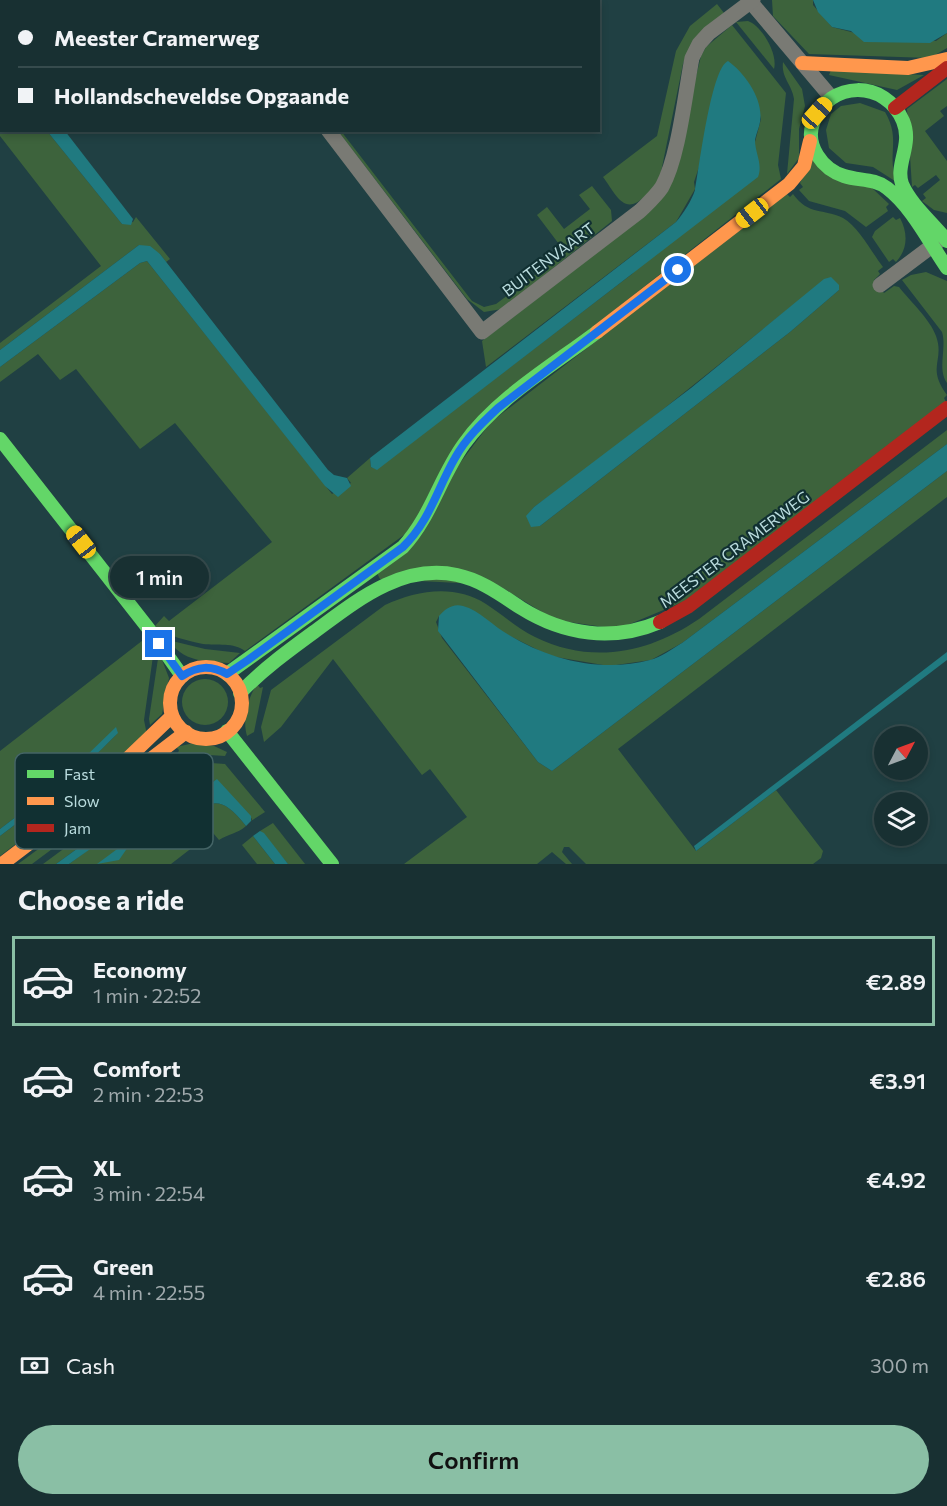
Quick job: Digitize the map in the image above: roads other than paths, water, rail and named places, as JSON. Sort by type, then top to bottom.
[{"type":"main road","points":[[802,63],[908,68],[947,59]]},
{"type":"main road","points":[[895,108],[947,68]]},
{"type":"main road","points":[[227,674],[403,547],[423,525],[455,457],[477,428],[498,408],[789,184],[804,166],[811,128],[817,113],[831,97],[845,89],[862,89],[877,93],[895,108],[906,127],[907,147],[902,166],[902,181],[946,237]]},
{"type":"main road","points":[[810,141],[825,164],[837,175],[885,186],[947,268]]},
{"type":"main road","name":"MEESTER CRAMERWEG","points":[[240,693],[258,674],[359,598],[382,585],[411,575],[445,573],[482,583],[533,616],[553,626],[580,633],[619,634],[659,624],[689,606],[947,408]]},
{"type":"main road","points":[[0,439],[148,628],[182,676]]},
{"type":"main road","points":[[209,667],[227,674],[240,693],[239,715],[227,731],[206,739],[186,732],[172,716],[171,693],[182,676],[200,668],[209,667]]},
{"type":"main road","points":[[133,753],[172,716]]},
{"type":"main road","points":[[227,731],[332,864]]},
{"type":"main road","points":[[159,753],[186,732]]},
{"type":"main road","points":[[2,864],[22,849]]},
{"type":"street","name":"BUITENVAART","points":[[330,132],[482,332],[640,211],[655,196],[662,187],[672,157],[692,58],[699,44],[751,1],[831,97]]},
{"type":"street","points":[[880,285],[946,237]]},
{"type":"water","points":[[813,0],[947,0],[947,33],[930,43],[864,42],[851,31],[832,27],[818,12]]},
{"type":"water","points":[[728,61],[747,80],[759,105],[760,122],[755,140],[760,168],[758,177],[377,470],[371,467],[370,458],[676,222],[687,207],[695,190],[711,100],[716,81]]},
{"type":"water","points":[[48,132],[66,132],[133,219],[131,225],[122,224]]},
{"type":"water","points":[[139,245],[150,246],[160,254],[328,470],[334,475],[347,478],[351,486],[338,497],[325,486],[147,261],[140,263],[0,367],[0,350]]},
{"type":"water","points":[[831,277],[839,285],[839,290],[790,332],[540,526],[531,527],[526,516],[534,507],[691,388],[824,279]]},
{"type":"water","points":[[947,444],[947,471],[552,771],[538,762],[438,631],[439,616],[450,607],[459,605],[475,611],[503,632],[525,644],[577,662],[613,665],[654,659],[682,643]]},
{"type":"water","points":[[947,652],[947,660],[696,851],[694,846]]},
{"type":"water","points":[[116,727],[118,733],[97,753],[89,753]]},
{"type":"water","points":[[217,779],[251,816],[251,821],[246,826],[227,807],[213,804],[213,782]]},
{"type":"water","points":[[15,818],[15,824],[0,836],[0,829]]},
{"type":"water","points":[[260,831],[288,864],[275,864],[253,836]]},
{"type":"water","points":[[77,849],[90,849],[69,864],[56,864]]},
{"type":"water","points":[[117,849],[127,849],[119,860],[97,864]]}]
